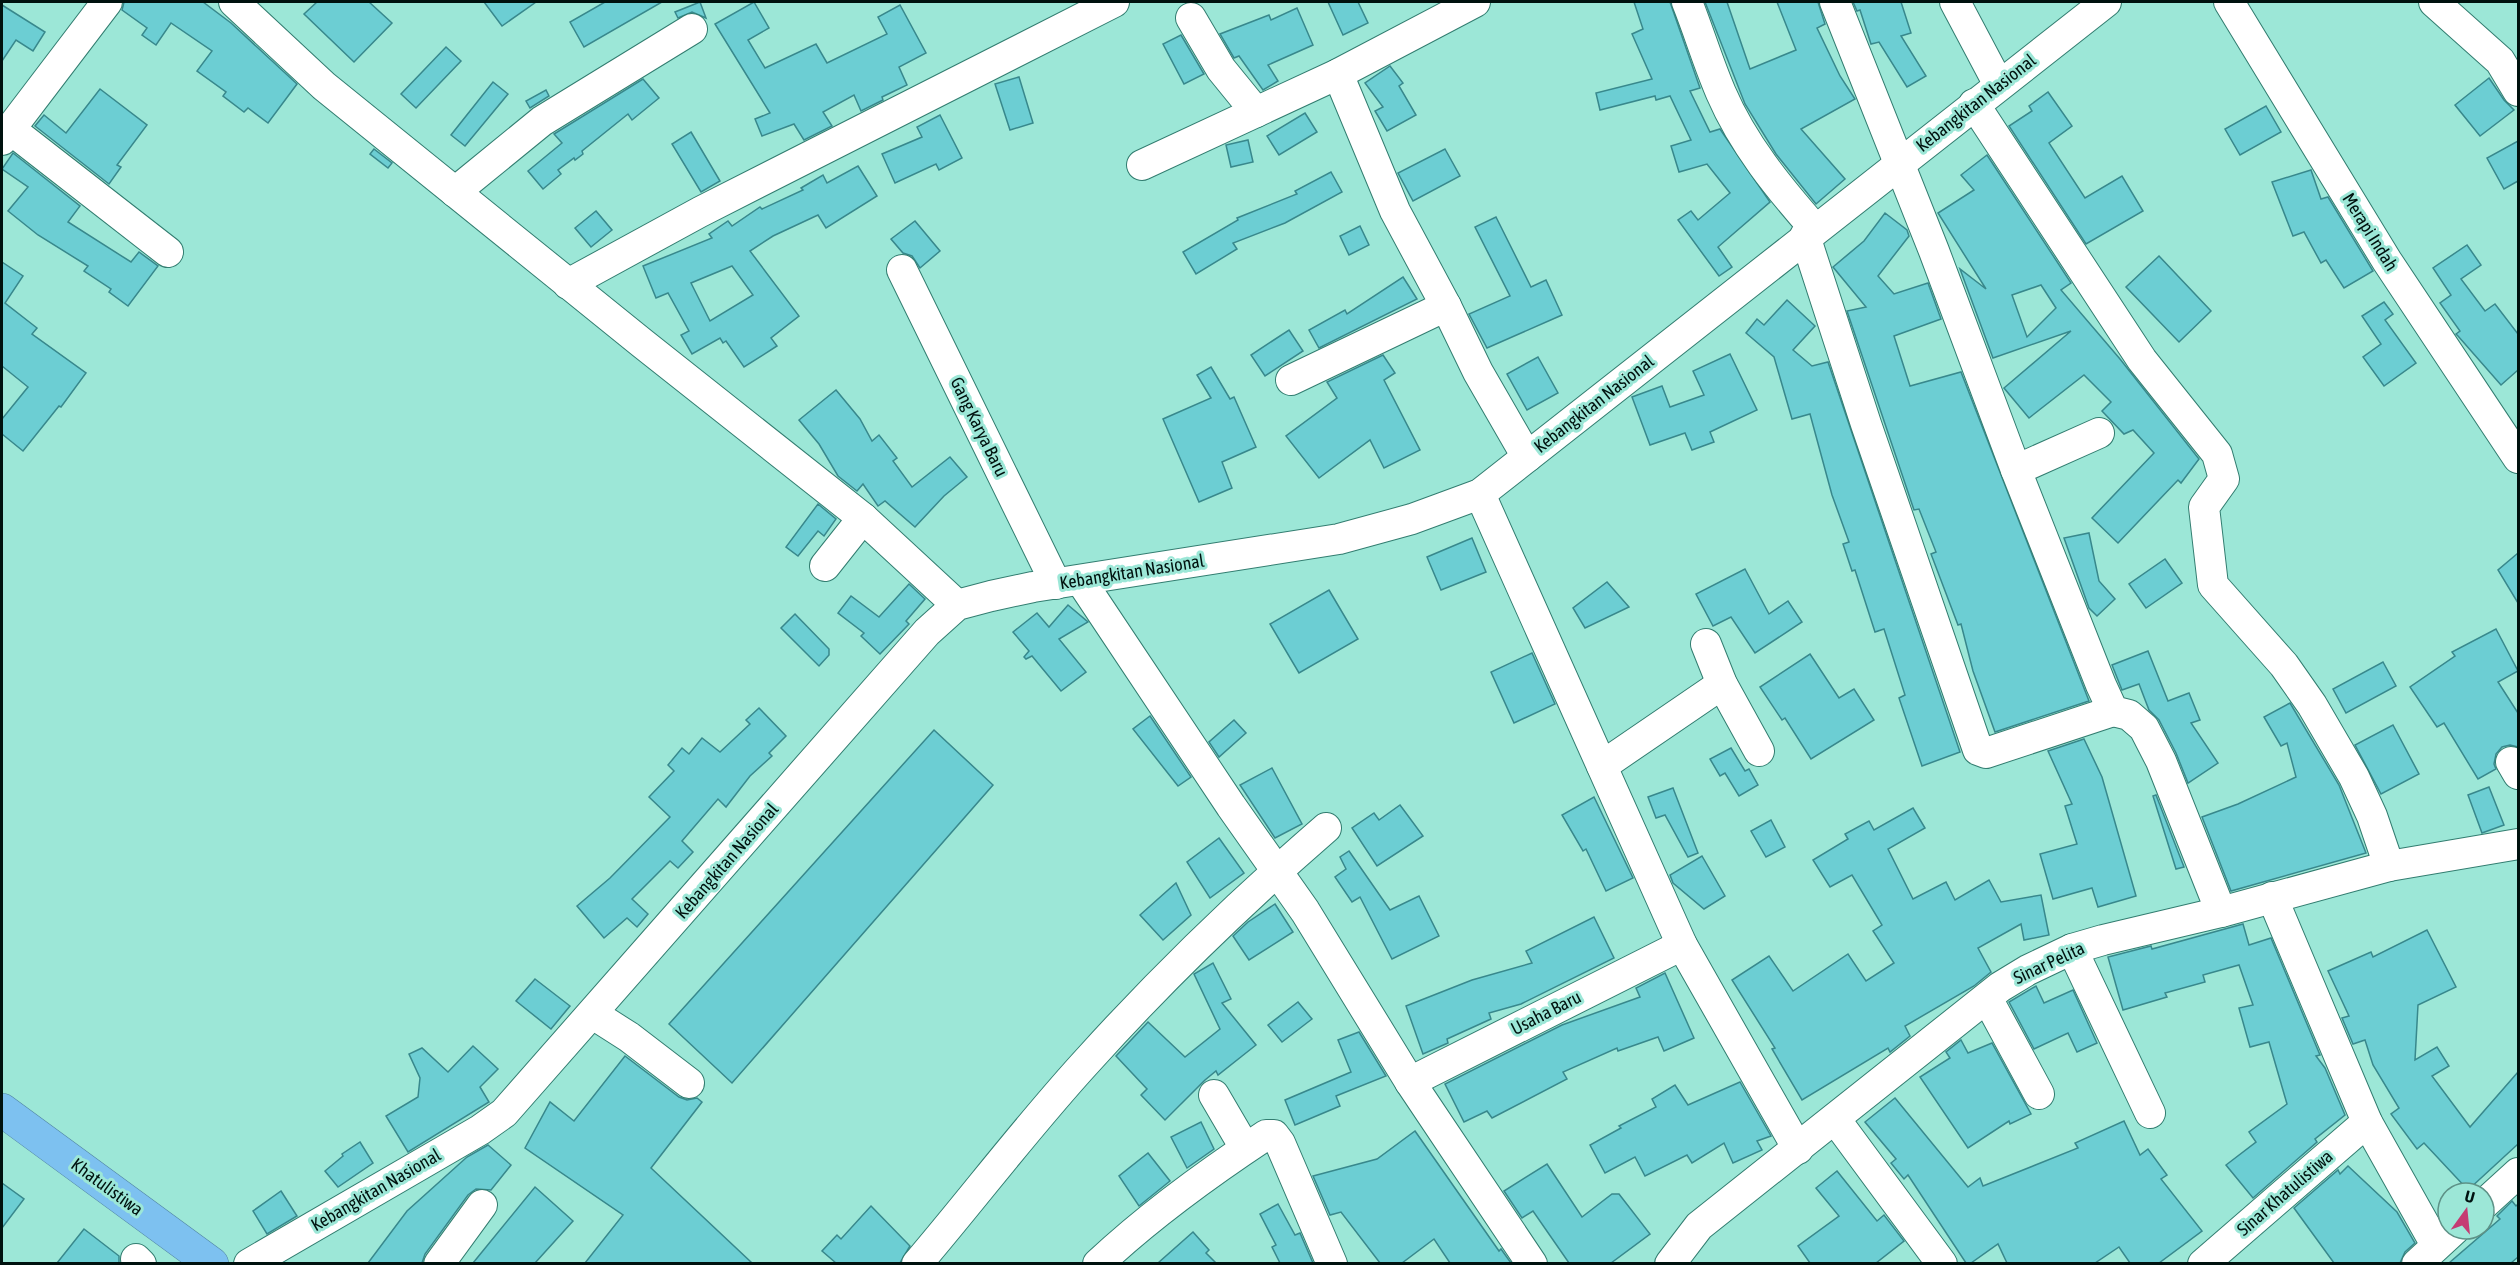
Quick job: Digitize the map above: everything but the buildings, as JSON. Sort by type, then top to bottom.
[{"type":"highway","name":"Khatulistiwa","points":[[2,1110],[200,1260]]},
{"type":"street","points":[[107,2],[5,135],[168,252]]},
{"type":"street","points":[[568,284],[700,212],[1114,2]]},
{"type":"street","points":[[1142,165],[1338,74],[1475,2]]},
{"type":"street","points":[[1688,2],[1721,94],[1767,174],[1810,233],[1866,424],[1978,750],[1986,753],[2113,711],[2129,715],[2144,728],[2161,761],[2221,912]]},
{"type":"street","points":[[1835,2],[2016,470],[2113,711]]},
{"type":"street","points":[[1955,2],[1999,85]]},
{"type":"street","name":"Kebangkitan Nasional","points":[[249,1263],[480,1130],[504,1113],[927,632],[957,605],[1023,589],[1340,539],[1412,519],[1480,494],[1898,163],[2106,2]]},
{"type":"street","name":"Merapi Indah","points":[[2229,2],[2387,261],[2518,458]]},
{"type":"street","points":[[2434,2],[2500,61],[2518,91]]},
{"type":"street","points":[[242,4],[324,86],[568,284],[863,518],[957,605]]},
{"type":"street","points":[[1191,18],[1221,69],[1256,112]]},
{"type":"street","points":[[455,192],[542,121],[692,29]]},
{"type":"street","points":[[1338,74],[1395,211],[1478,372],[1527,457]]},
{"type":"street","points":[[1974,104],[2142,360],[2217,454],[2224,479],[2204,507],[2213,585],[2284,665],[2312,705],[2354,777],[2372,816],[2389,866]]},
{"type":"street","name":"Gang Karya Baru","points":[[902,270],[927,348],[1068,583],[1305,911],[1410,1082],[1532,1263]]},
{"type":"street","points":[[1291,380],[1446,306]]},
{"type":"street","points":[[2016,470],[2099,433]]},
{"type":"street","points":[[1480,494],[1682,945],[1798,1149]]},
{"type":"street","points":[[825,566],[863,518]]},
{"type":"street","points":[[1706,644],[1722,684],[1759,751]]},
{"type":"street","points":[[1602,766],[1722,684]]},
{"type":"street","points":[[916,1263],[1088,1059],[1277,871],[1326,828]]},
{"type":"street","name":"Sinar Pelita","points":[[1670,1263],[1699,1226],[1987,998],[2028,970],[2072,949],[2221,912],[2389,866],[2518,843]]},
{"type":"street","points":[[2272,897],[2367,1122],[2436,1246]]},
{"type":"street","name":"Usaha Baru","points":[[1410,1082],[1682,945]]},
{"type":"street","points":[[2072,949],[2150,1113]]},
{"type":"street","points":[[1987,998],[2039,1094]]},
{"type":"street","points":[[593,1014],[629,1037],[689,1083]]},
{"type":"street","points":[[1214,1095],[1256,1142]]},
{"type":"street","points":[[1835,1119],[1942,1263]]},
{"type":"street","name":"Sinar Khatulistiwa","points":[[2202,1263],[2367,1122]]},
{"type":"street","points":[[1098,1263],[1134,1230],[1179,1195],[1256,1142],[1274,1135],[1280,1143],[1332,1263]]},
{"type":"street","points":[[2496,1196],[2514,1184]]},
{"type":"street","points":[[439,1263],[482,1205]]}]
